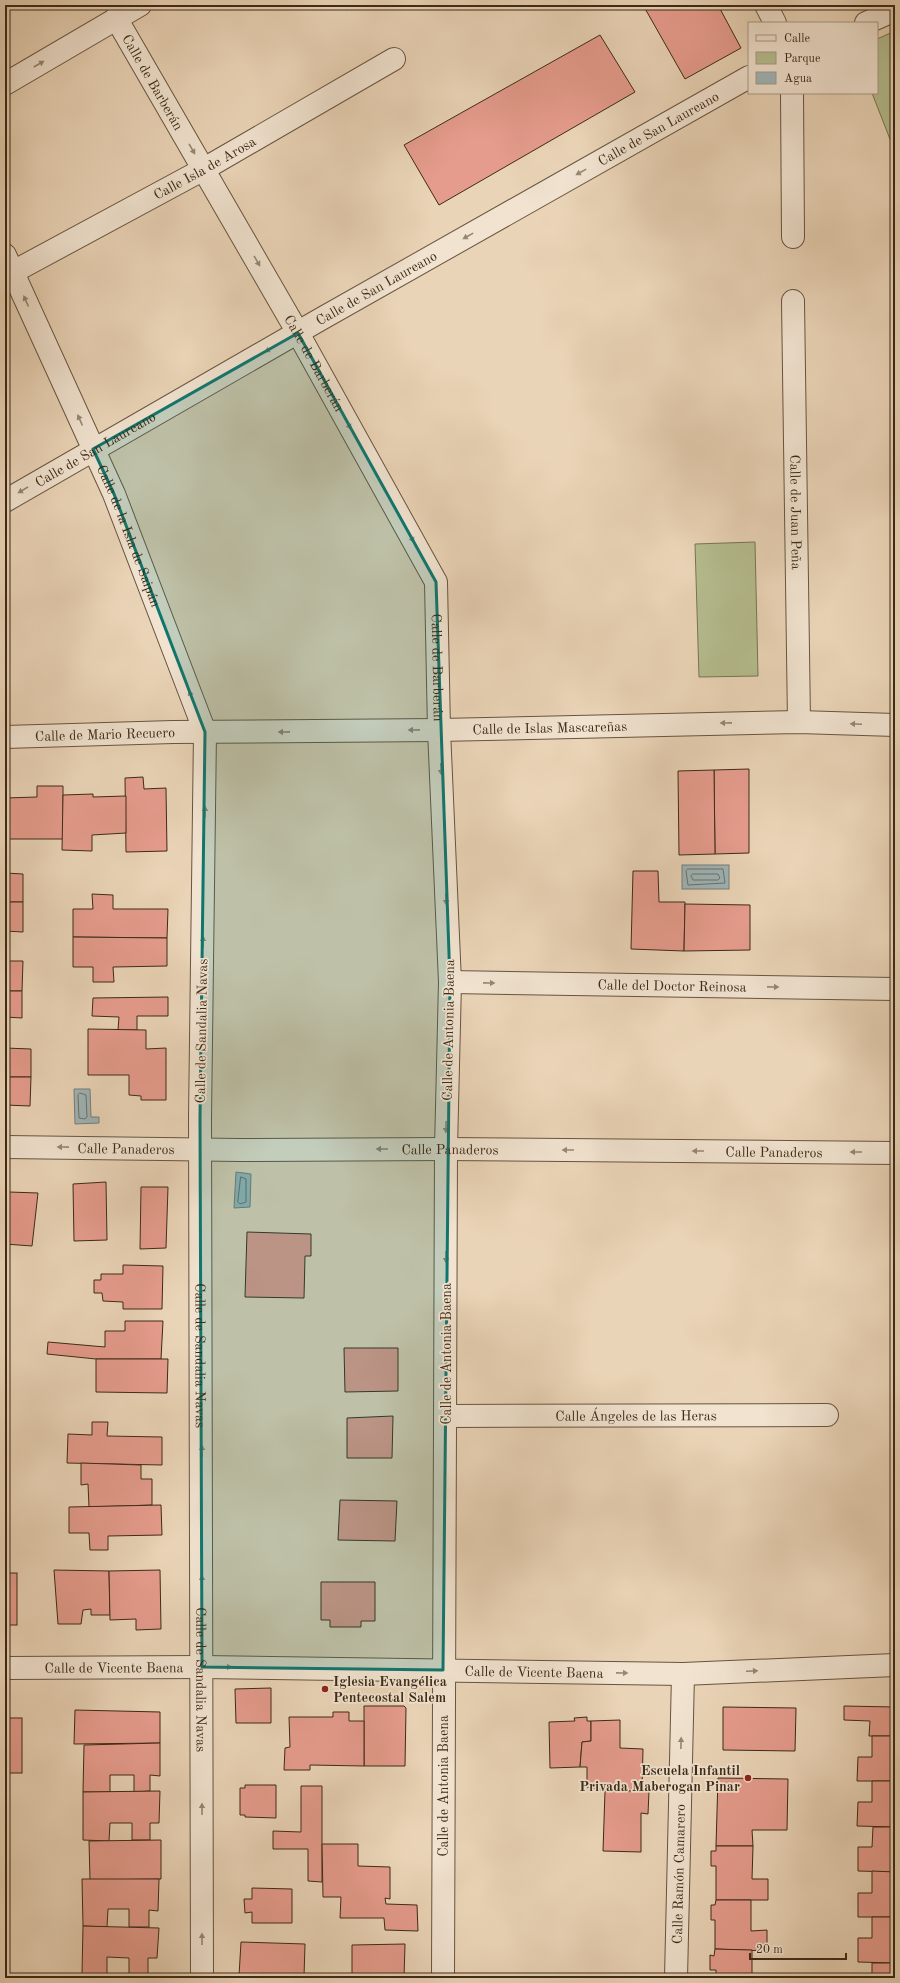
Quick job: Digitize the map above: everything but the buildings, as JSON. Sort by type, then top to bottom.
[{"type":"street","points":[[5,84],[140,5]]},
{"type":"street","points":[[766,5],[774,22]]},
{"type":"street","points":[[868,22],[895,10]]},
{"type":"street","name":"Calle de Barberán","points":[[116,18],[298,333],[436,582],[439,730]]},
{"type":"street","name":"Calle Isla de Arosa","points":[[9,264],[204,169],[394,59]]},
{"type":"street","name":"Calle de San Laureano","points":[[5,501],[93,449],[748,78]]},
{"type":"street","points":[[792,94],[793,237]]},
{"type":"street","name":"Calle de la Isla de Saipán","points":[[9,264],[114,494],[205,732]]},
{"type":"street","name":"Calle de Juan Peña","points":[[793,301],[799,722]]},
{"type":"street","name":"Calle de Islas Mascareñas","points":[[205,732],[439,730],[799,722],[895,725]]},
{"type":"street","name":"Calle de Antonia Baena","points":[[439,730],[450,982],[446,1149],[446,1416],[443,1670],[444,1978]]},
{"type":"street","name":"Calle de Mario Recuero","points":[[5,737],[205,732]]},
{"type":"street","name":"Calle de Sandalia Navas","points":[[202,1978],[200,1148],[205,732]]},
{"type":"street","name":"Calle del Doctor Reinosa","points":[[450,982],[895,989]]},
{"type":"street","name":"Calle Panaderos","points":[[5,1147],[200,1148],[240,1150],[446,1149],[895,1153]]},
{"type":"street","name":"Calle Ángeles de las Heras","points":[[446,1416],[827,1415]]},
{"type":"street","name":"Calle de Vicente Baena","points":[[5,1668],[202,1667],[683,1674],[895,1665]]},
{"type":"street","name":"Calle Ramón Camarero","points":[[676,1978],[683,1674]]},
{"type":"highlighted area","points":[[298,333],[436,582],[450,982],[443,1670],[202,1667],[200,1118],[205,732],[114,494],[93,449]]},
{"type":"green space","points":[[895,31],[895,152],[872,94],[878,94],[878,39]]},
{"type":"green space","points":[[755,542],[758,676],[699,677],[695,544]]},
{"type":"water","points":[[682,865],[729,865],[729,889],[682,889]]},
{"type":"water","points":[[74,1089],[90,1089],[91,1117],[99,1117],[99,1123],[75,1124]]},
{"type":"water","points":[[236,1172],[251,1174],[250,1207],[234,1208]]},
{"type":"place","name":"Iglesia Evangélica Pentecostal Salem","points":[[325,1689]]},
{"type":"place","name":"Escuela Infantil Privada Maberogan Pinar","points":[[748,1778]]}]
